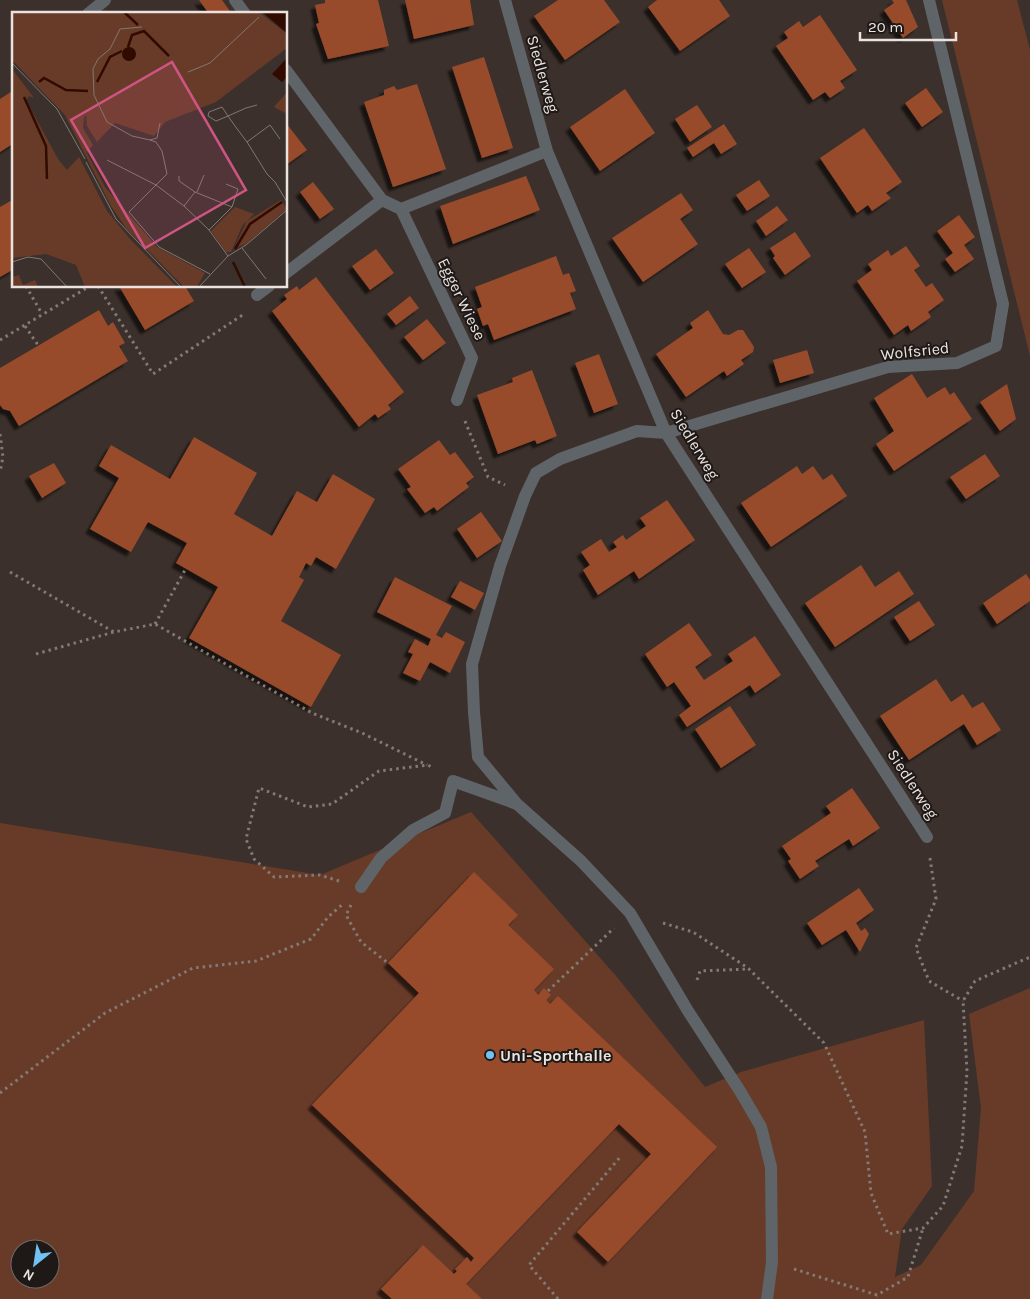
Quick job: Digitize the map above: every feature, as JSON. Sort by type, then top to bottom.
[{"type":"street","points":[[90,12],[105,0]]},
{"type":"street","points":[[235,0],[244,12]]},
{"type":"street","name":"Siedlerweg","points":[[505,0],[547,151],[666,433],[927,837]]},
{"type":"street","name":"Wolfsried","points":[[666,433],[888,367],[957,363],[996,346],[1003,304],[929,0]]},
{"type":"street","points":[[288,73],[382,200],[401,209],[547,151]]},
{"type":"street","points":[[288,271],[382,200]]},
{"type":"street","name":"Egger Wiese","points":[[401,209],[472,358],[457,400]]},
{"type":"street","points":[[257,295],[266,288]]},
{"type":"street","points":[[666,433],[637,431],[560,459],[536,473],[525,496],[500,566],[472,664],[478,757],[517,804],[581,860],[630,913],[688,1011],[761,1127],[771,1168],[772,1262],[767,1299]]},
{"type":"street","points":[[361,887],[381,858],[413,830],[445,813],[453,782],[517,804]]},
{"type":"path","points":[[27,288],[42,314]]},
{"type":"path","points":[[0,340],[87,288]]},
{"type":"path","points":[[99,288],[153,374],[243,315],[257,295]]},
{"type":"path","points":[[25,326],[38,345]]},
{"type":"path","points":[[457,400],[488,477],[525,496]]},
{"type":"path","points":[[0,434],[3,457],[0,472]]},
{"type":"path","points":[[154,624],[186,570]]},
{"type":"path","points":[[10,572],[114,632]]},
{"type":"path","points":[[36,654],[114,632],[154,624],[312,713],[362,733],[428,765],[453,782]]},
{"type":"path","points":[[361,887],[320,875],[274,877],[254,859],[246,839],[259,788],[308,807],[332,804],[379,771],[428,765]]},
{"type":"path","points":[[927,837],[936,899],[916,948],[929,981],[962,1002]]},
{"type":"path","points":[[361,887],[346,915],[361,942],[388,963]]},
{"type":"path","points":[[0,1093],[104,1013],[193,968],[256,961],[311,939],[328,918],[361,887]]},
{"type":"path","points":[[548,991],[630,913],[693,932],[748,968],[824,1043],[865,1132],[871,1194],[888,1234],[923,1228]]},
{"type":"path","points":[[772,1262],[877,1295],[908,1277],[923,1228],[943,1206],[962,1146],[967,1071],[962,1002],[975,982],[1030,957]]},
{"type":"path","points":[[688,1011],[700,971],[748,968]]},
{"type":"path","points":[[558,1299],[529,1265],[621,1156]]},
{"type":"shaded area","points":[[942,0],[1017,0],[1030,50],[1030,356]]},
{"type":"shaded area","points":[[471,812],[617,977],[705,1087],[741,1072],[924,1020],[932,1186],[902,1229],[895,1277],[921,1265],[974,1191],[981,1108],[969,1014],[1030,988],[1030,1299],[0,1299],[0,823],[320,875]]},
{"type":"building","points":[[199,0],[222,0],[231,12],[206,12]]},
{"type":"building","points":[[325,0],[378,0],[389,46],[328,59],[316,24],[319,23],[315,5],[325,3]]},
{"type":"building","points":[[405,0],[470,0],[474,25],[414,39]]},
{"type":"building","points":[[558,0],[604,0],[620,22],[565,60],[534,16]]},
{"type":"building","points":[[657,0],[719,0],[730,16],[680,51],[648,7]]},
{"type":"building","points":[[892,0],[906,0],[918,27],[903,38],[884,10],[894,3]]},
{"type":"building","points":[[820,15],[857,70],[840,81],[845,88],[830,98],[825,92],[813,100],[776,46],[788,38],[784,32],[799,21],[803,27]]},
{"type":"building","points":[[484,57],[513,148],[482,158],[452,67]]},
{"type":"building","points":[[417,84],[446,169],[393,187],[364,102],[384,95],[384,90],[394,86],[397,90]]},
{"type":"building","points":[[926,88],[943,112],[922,127],[905,103]]},
{"type":"building","points":[[625,89],[655,133],[600,171],[570,127]]},
{"type":"building","points":[[12,91],[12,144],[0,152],[0,99]]},
{"type":"building","points":[[697,105],[712,127],[690,142],[675,119]]},
{"type":"building","points":[[724,124],[737,144],[721,154],[714,143],[693,157],[687,148]]},
{"type":"building","points":[[288,126],[307,150],[288,164]]},
{"type":"building","points":[[864,128],[902,182],[886,193],[891,198],[872,211],[868,205],[857,213],[820,158]]},
{"type":"building","points":[[526,176],[540,210],[453,244],[440,206]]},
{"type":"building","points":[[759,180],[770,196],[747,211],[736,195]]},
{"type":"building","points":[[313,182],[334,209],[320,219],[300,192]]},
{"type":"building","points":[[681,193],[693,210],[680,219],[698,244],[643,282],[612,238]]},
{"type":"building","points":[[12,200],[12,270],[0,277],[0,207]]},
{"type":"building","points":[[777,206],[788,220],[766,236],[756,221]]},
{"type":"building","points":[[959,215],[975,237],[964,245],[974,259],[955,272],[945,259],[953,253],[937,231]]},
{"type":"building","points":[[795,232],[811,256],[785,275],[773,258],[775,256],[770,248]]},
{"type":"building","points":[[906,246],[920,266],[914,270],[926,287],[932,283],[944,300],[928,312],[931,317],[911,331],[908,325],[894,335],[857,281],[872,270],[868,264],[888,250],[891,256]]},
{"type":"building","points":[[749,248],[766,272],[742,288],[725,264]]},
{"type":"building","points":[[376,249],[394,273],[370,290],[352,266]]},
{"type":"building","points":[[556,256],[563,275],[569,273],[576,291],[570,293],[576,309],[494,340],[488,324],[483,326],[477,309],[482,307],[475,287]]},
{"type":"building","points":[[316,277],[404,392],[388,405],[391,409],[378,418],[375,414],[359,427],[272,311],[287,299],[284,295],[297,286],[299,290]]},
{"type":"building","points":[[120,288],[186,288],[194,301],[145,330]]},
{"type":"building","points":[[410,296],[419,308],[396,325],[387,314]]},
{"type":"building","points":[[99,310],[108,326],[113,322],[125,343],[119,346],[128,361],[19,426],[10,411],[3,409],[0,405],[0,368]]},
{"type":"building","points":[[708,310],[723,334],[729,335],[738,330],[743,330],[754,347],[753,352],[741,360],[744,364],[727,376],[724,371],[686,397],[656,354],[693,328],[690,323]]},
{"type":"building","points":[[427,319],[446,343],[423,360],[404,337]]},
{"type":"building","points":[[807,350],[814,373],[780,383],[773,360]]},
{"type":"building","points":[[599,354],[618,404],[594,413],[575,363]]},
{"type":"building","points":[[532,370],[557,436],[537,444],[535,440],[498,454],[477,395],[513,382],[512,378]]},
{"type":"building","points":[[912,374],[927,398],[945,387],[950,395],[954,392],[972,419],[894,471],[876,444],[894,431],[874,398]]},
{"type":"building","points":[[1007,384],[1016,419],[1000,431],[980,402]]},
{"type":"building","points":[[194,437],[257,473],[234,514],[272,536],[297,491],[317,502],[333,474],[375,499],[336,569],[316,557],[311,566],[306,563],[299,577],[304,580],[281,621],[341,655],[311,707],[189,638],[218,587],[176,563],[187,543],[148,522],[131,552],[90,529],[119,478],[99,466],[111,445],[170,479]]},
{"type":"building","points":[[439,440],[450,455],[455,452],[474,477],[466,483],[469,487],[437,511],[434,507],[425,513],[407,489],[411,487],[398,469]]},
{"type":"building","points":[[985,454],[1000,476],[966,499],[950,477]]},
{"type":"building","points":[[54,463],[66,483],[42,498],[29,476]]},
{"type":"building","points":[[797,466],[802,474],[813,466],[823,480],[832,474],[847,496],[771,547],[741,503]]},
{"type":"building","points":[[667,500],[695,540],[639,579],[634,571],[598,595],[583,570],[590,565],[581,552],[601,539],[609,552],[617,547],[613,542],[623,535],[626,540],[646,526],[640,518]]},
{"type":"building","points":[[481,512],[502,541],[477,558],[457,529]]},
{"type":"building","points":[[861,565],[875,587],[899,571],[914,594],[835,647],[805,603]]},
{"type":"building","points":[[1026,574],[1030,580],[1030,601],[997,624],[983,603]]},
{"type":"building","points":[[395,577],[452,606],[436,635],[442,638],[446,632],[465,642],[450,673],[430,662],[420,681],[403,673],[413,654],[408,652],[415,639],[428,646],[431,639],[377,612]]},
{"type":"building","points":[[460,581],[484,593],[475,610],[451,597]]},
{"type":"building","points":[[919,601],[935,625],[910,641],[894,617]]},
{"type":"building","points":[[689,623],[712,655],[695,667],[704,680],[733,661],[728,654],[755,636],[781,675],[755,693],[750,685],[687,727],[679,715],[691,706],[674,682],[667,687],[645,654]]},
{"type":"building","points":[[936,679],[951,702],[963,694],[972,708],[983,702],[1001,730],[977,745],[964,724],[909,760],[880,716]]},
{"type":"building","points":[[730,706],[756,745],[721,768],[695,729]]},
{"type":"building","points":[[852,788],[880,828],[853,846],[849,839],[815,861],[819,866],[800,879],[788,861],[791,859],[782,846],[831,813],[826,806]]},
{"type":"building","name":"Uni-Sporthalle","points":[[474,872],[518,915],[508,925],[554,969],[534,990],[538,995],[544,988],[551,995],[546,1000],[550,1004],[558,996],[717,1147],[608,1262],[577,1232],[651,1154],[619,1124],[466,1284],[482,1299],[392,1299],[381,1289],[423,1245],[454,1274],[457,1271],[455,1269],[467,1257],[471,1262],[474,1258],[312,1105],[419,993],[388,963]]},
{"type":"building","points":[[859,888],[874,910],[856,923],[861,931],[865,928],[869,934],[860,952],[846,930],[822,945],[807,923]]},
{"type":"place","name":"Uni-Sporthalle","points":[[490,1055]]}]
